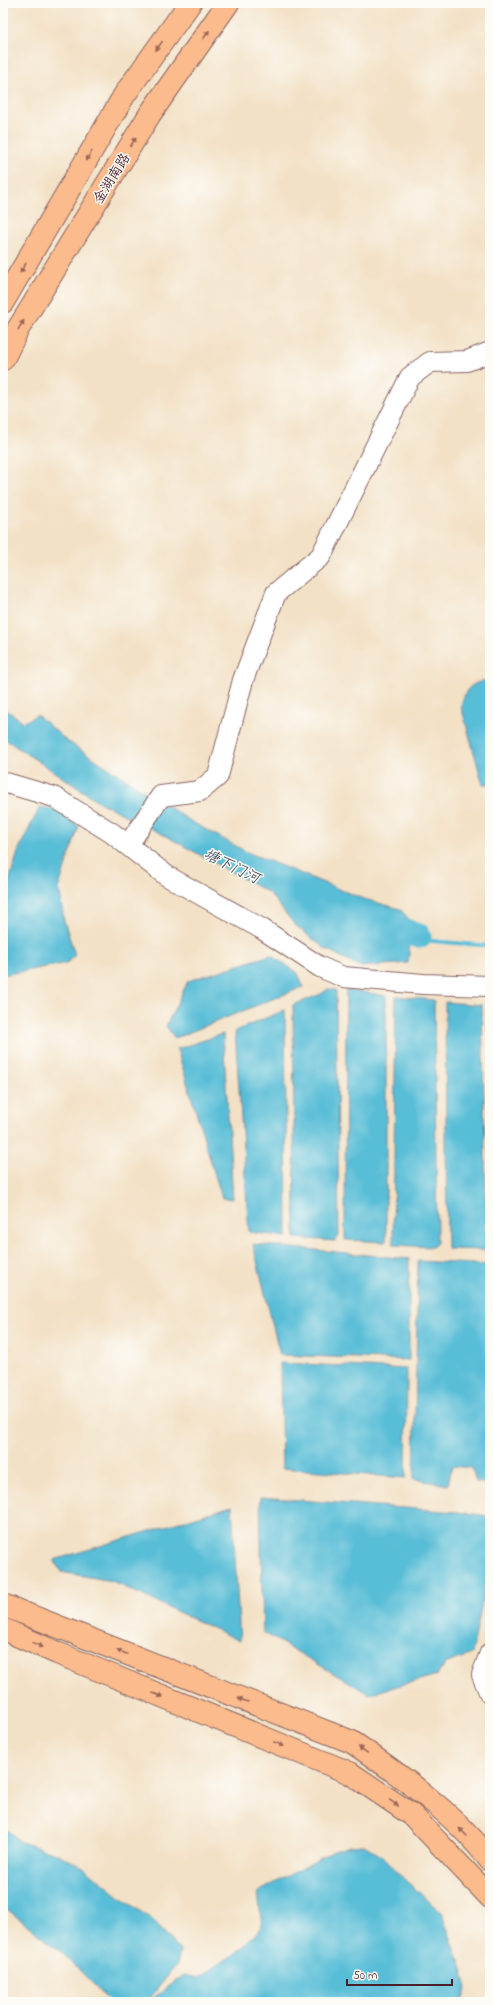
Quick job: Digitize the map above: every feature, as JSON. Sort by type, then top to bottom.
[{"type":"main road","points":[[3,302],[126,94],[190,3]]},
{"type":"main road","name":"金湖南路","points":[[3,359],[18,329],[150,114],[228,3]]},
{"type":"main road","points":[[3,1605],[352,1742],[395,1772],[436,1806],[462,1830],[490,1860]]},
{"type":"main road","points":[[3,1629],[57,1653],[350,1773],[412,1815],[490,1897]]},
{"type":"street","points":[[128,845],[161,796],[200,791],[218,776],[243,680],[276,593],[321,556],[410,377],[430,362],[467,361],[490,352]]},
{"type":"street","points":[[3,782],[54,797],[112,833],[167,876],[262,929],[320,967],[344,977],[423,984],[490,986]]},
{"type":"street","points":[[490,1652],[482,1675],[490,1694]]},
{"type":"water","points":[[490,679],[490,783],[483,785],[461,706],[465,694],[470,687],[474,684]]},
{"type":"water","points":[[3,708],[24,722],[37,715],[67,741],[192,822],[247,852],[361,898],[400,909],[412,923],[408,963],[361,967],[324,948],[295,925],[269,893],[164,835],[101,803],[3,738]]},
{"type":"water","points":[[40,807],[54,809],[79,826],[59,886],[64,921],[75,955],[67,963],[3,975],[3,900],[19,849]]},
{"type":"water","points":[[271,955],[298,973],[303,987],[175,1038],[166,1026],[188,981]]},
{"type":"water","points":[[328,989],[336,990],[339,1236],[335,1241],[295,1238],[293,1005],[321,994]]},
{"type":"water","points":[[346,989],[386,996],[386,1242],[345,1240]]},
{"type":"water","points":[[396,996],[434,1000],[437,1243],[432,1247],[393,1245]]},
{"type":"water","points":[[445,1002],[482,1005],[487,1250],[447,1249]]},
{"type":"water","points":[[285,1010],[287,1237],[249,1232],[235,1031]]},
{"type":"water","points":[[223,1034],[233,1199],[222,1198],[177,1049]]},
{"type":"water","points":[[253,1244],[409,1259],[409,1360],[280,1355]]},
{"type":"water","points":[[418,1261],[490,1265],[490,1484],[476,1482],[472,1468],[452,1466],[448,1485],[414,1479]]},
{"type":"water","points":[[280,1363],[407,1369],[406,1478],[282,1468]]},
{"type":"water","points":[[260,1497],[457,1512],[490,1516],[490,1560],[472,1654],[445,1664],[437,1675],[369,1694],[263,1632]]},
{"type":"water","points":[[232,1506],[240,1641],[112,1581],[61,1572],[54,1560]]},
{"type":"water","points":[[3,1826],[21,1842],[56,1853],[85,1868],[119,1896],[154,1921],[180,1951],[177,1964],[147,2002],[111,2002],[60,1951],[3,1906]]},
{"type":"water","points":[[364,1845],[385,1858],[405,1880],[441,1912],[461,1965],[467,1988],[461,2002],[148,2002],[184,1975],[199,1978],[240,1950],[262,1927],[258,1892],[334,1851],[350,1846]]},
{"type":"waterway","name":"塘下门河","points":[[378,921],[419,936]]},
{"type":"waterway","name":"塘下门河","points":[[419,936],[432,941],[490,946]]}]
